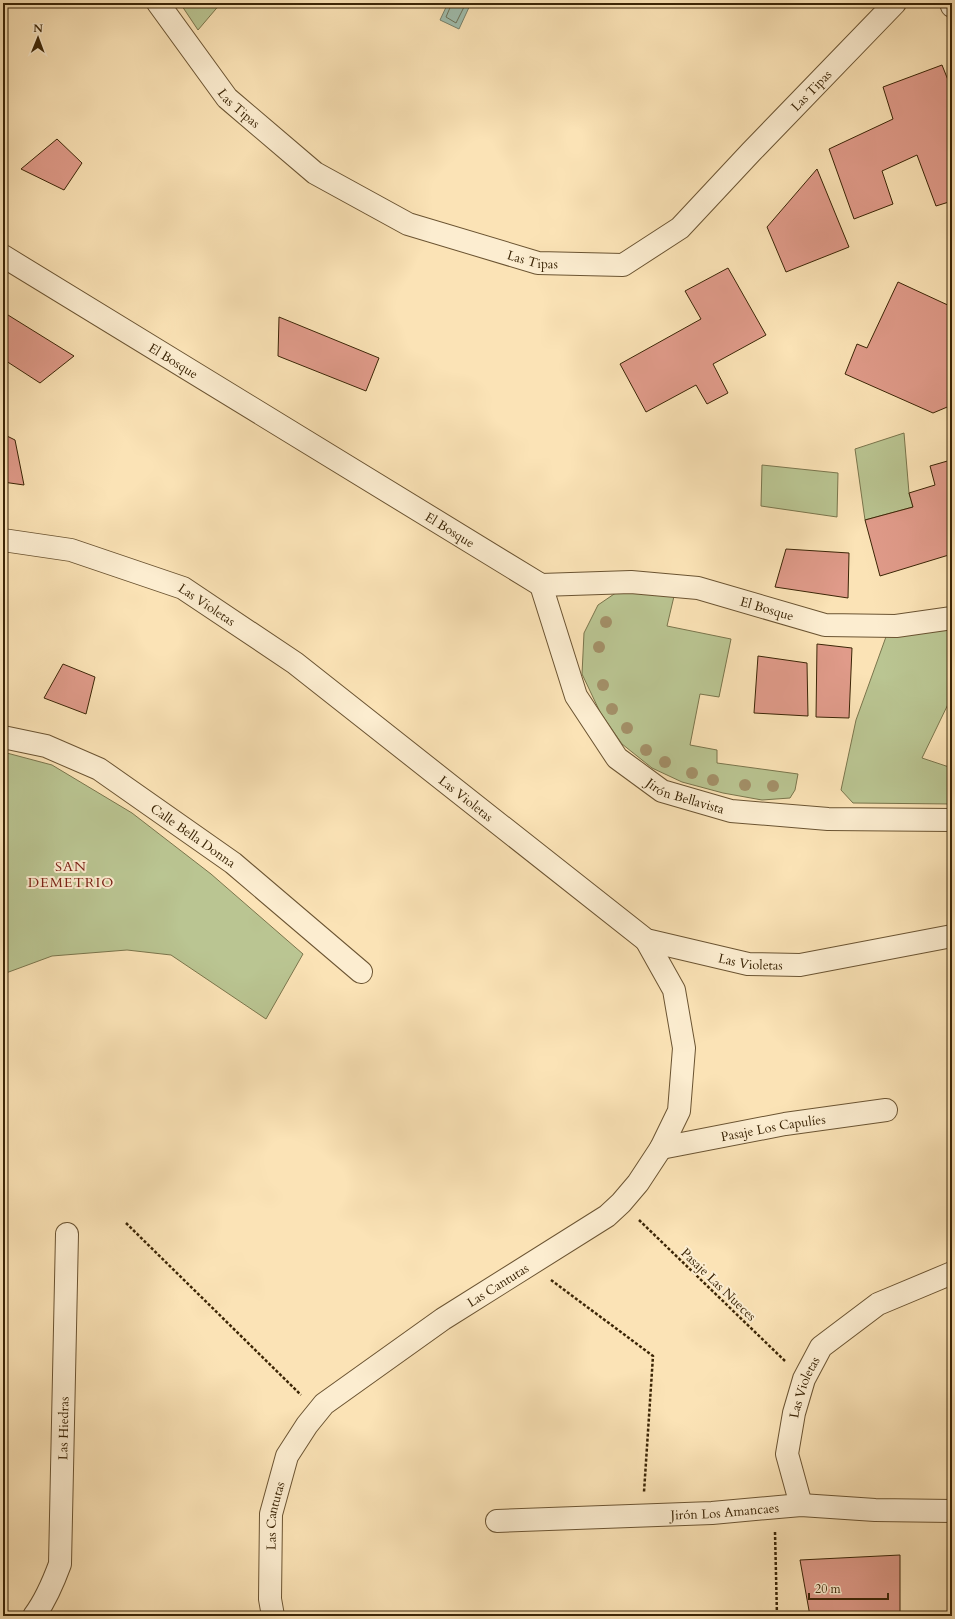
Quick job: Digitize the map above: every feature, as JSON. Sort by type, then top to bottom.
[{"type":"street","name":"Las Tipas","points":[[158,3],[227,98],[315,173],[408,224],[538,263],[623,265],[680,228],[895,3]]},
{"type":"street","name":"El Bosque","points":[[3,256],[541,585],[631,582],[698,588],[824,624],[896,626],[952,618]]},
{"type":"street","name":"Las Violetas","points":[[3,540],[71,550],[183,588],[295,663],[646,940],[748,964],[800,965],[952,936]]},
{"type":"street","name":"Jirón Bellavista","points":[[541,585],[576,696],[617,758],[662,791],[731,811],[828,819],[952,820]]},
{"type":"street","name":"Calle Bella Donna","points":[[3,737],[46,746],[99,769],[233,863],[361,972]]},
{"type":"street","name":"Las Cantutas","points":[[273,1616],[270,1599],[271,1514],[287,1456],[324,1404],[442,1319],[607,1216],[621,1203],[638,1182],[661,1148],[679,1111],[684,1048],[674,990],[646,940]]},
{"type":"street","name":"Pasaje Los Capulíes","points":[[661,1148],[785,1124],[886,1110]]},
{"type":"street","name":"Las Hiedras","points":[[34,1616],[44,1602],[60,1564],[67,1234]]},
{"type":"street","name":"Las Violetas","points":[[801,1505],[787,1454],[794,1412],[804,1379],[821,1348],[878,1304],[952,1273]]},
{"type":"street","name":"Jirón Los Amancaes","points":[[497,1521],[712,1512],[801,1505],[875,1510],[952,1512]]},
{"type":"path","name":"Pasaje Las Nueces","points":[[621,1203],[804,1379]]},
{"type":"path","points":[[126,1223],[318,1412]]},
{"type":"path","points":[[530,1265],[653,1356],[642,1515]]},
{"type":"path","points":[[774,1508],[777,1616]]},
{"type":"green space","points":[[180,3],[221,3],[198,30]]},
{"type":"green space","points":[[904,433],[909,493],[913,507],[865,520],[855,449]]},
{"type":"green space","points":[[762,465],[838,473],[837,517],[761,506]]},
{"type":"green space","points":[[620,590],[675,592],[667,626],[731,639],[719,697],[700,694],[690,745],[717,750],[717,763],[798,774],[795,790],[790,798],[762,800],[723,793],[682,782],[652,768],[622,744],[600,712],[582,674],[584,633],[598,605]]},
{"type":"green space","points":[[952,627],[952,696],[922,758],[952,768],[952,804],[853,803],[841,790],[856,720],[887,634]]},
{"type":"green space","points":[[3,752],[52,765],[132,813],[211,874],[303,954],[266,1019],[171,955],[127,950],[52,956],[6,973],[3,856]]},
{"type":"water","points":[[448,3],[471,3],[459,29],[440,20]]},
{"type":"building","points":[[942,65],[952,90],[952,201],[936,206],[917,155],[882,171],[893,204],[854,219],[829,149],[893,119],[883,87]]},
{"type":"building","points":[[57,139],[82,163],[64,190],[21,169]]},
{"type":"building","points":[[817,169],[849,247],[786,272],[767,227]]},
{"type":"building","points":[[728,268],[766,335],[713,364],[728,393],[707,404],[696,385],[646,412],[620,364],[701,319],[685,291]]},
{"type":"building","points":[[898,282],[952,307],[952,405],[933,413],[845,374],[857,344],[867,348]]},
{"type":"building","points":[[8,315],[74,356],[40,383],[3,359],[3,321]]},
{"type":"building","points":[[279,317],[379,358],[366,391],[278,356]]},
{"type":"building","points":[[3,434],[15,440],[24,485],[3,482]]},
{"type":"building","points":[[951,460],[952,554],[880,576],[865,520],[913,507],[909,493],[935,485],[930,466]]},
{"type":"building","points":[[786,549],[849,553],[848,598],[775,587]]},
{"type":"building","points":[[817,644],[852,648],[849,718],[816,717]]},
{"type":"building","points":[[758,656],[807,663],[808,716],[754,713]]},
{"type":"building","points":[[63,664],[95,677],[86,714],[44,698]]},
{"type":"building","points":[[900,1555],[900,1616],[810,1616],[800,1560]]},
{"type":"district","name":"SAN DEMETRIO","points":[[71,874]]}]
